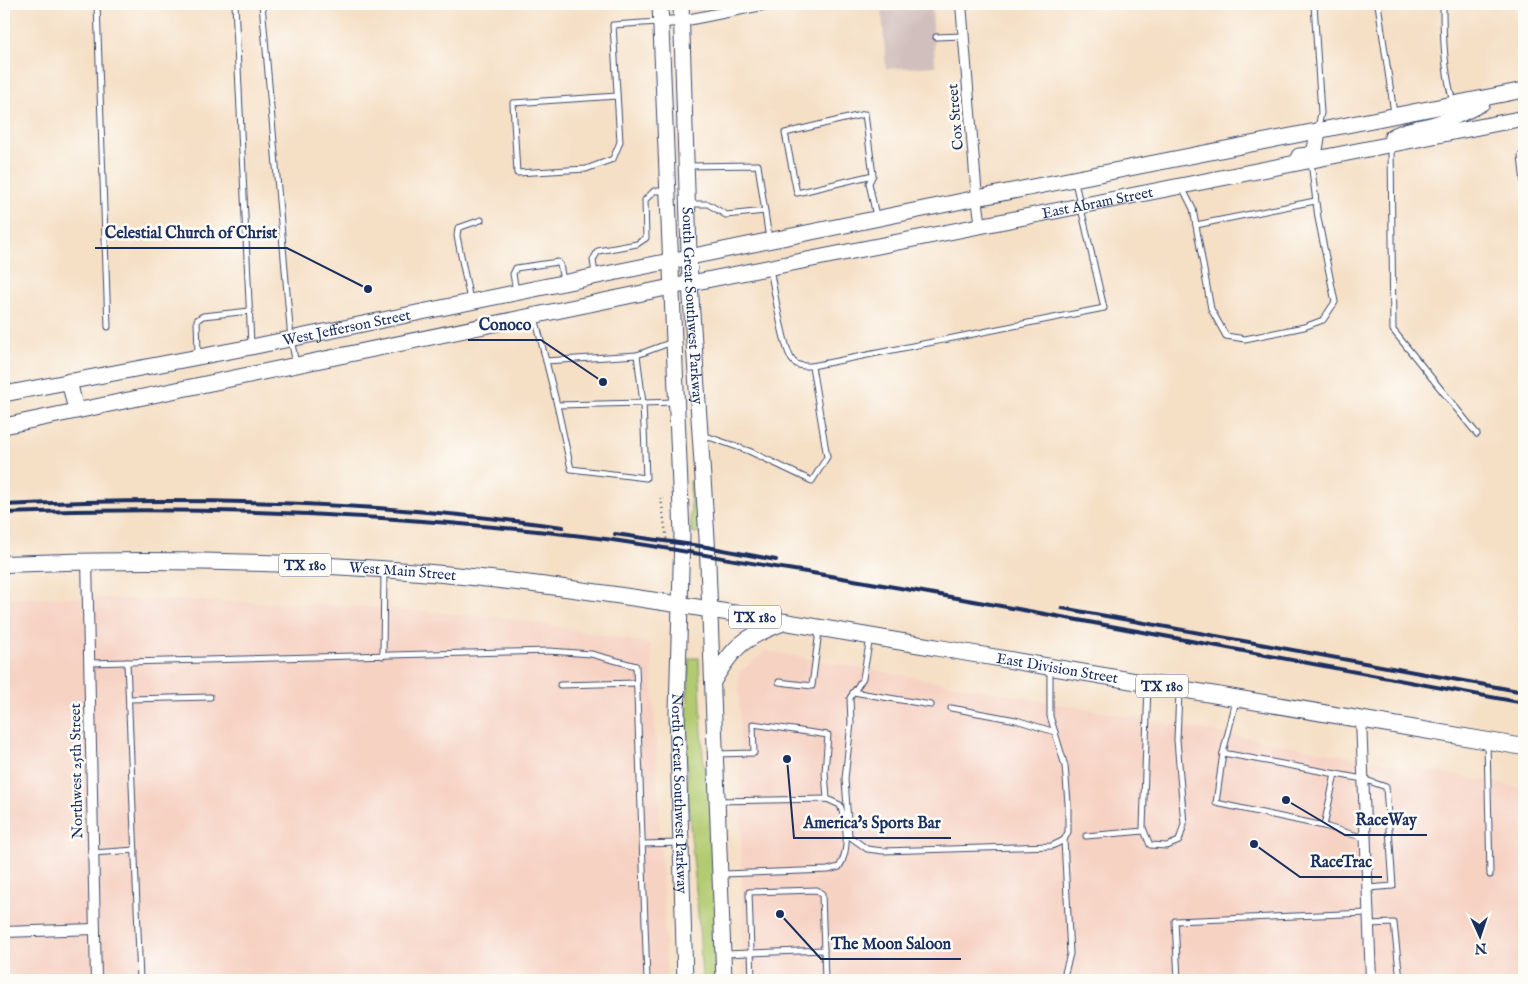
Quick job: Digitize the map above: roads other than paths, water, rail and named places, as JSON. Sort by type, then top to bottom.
[{"type":"main road","name":"South Great Southwest Parkway","points":[[660,4],[669,190],[671,287],[678,402],[681,606]]},
{"type":"main road","name":"South Great Southwest Parkway","points":[[681,4],[689,204],[690,283],[710,610]]},
{"type":"main road","name":"East Abram Street","points":[[690,258],[976,198],[1524,90]]},
{"type":"main road","points":[[1390,144],[1392,137],[1401,131],[1427,126],[1461,115],[1494,96]]},
{"type":"main road","name":"East Abram Street","points":[[671,287],[1524,118]]},
{"type":"main road","points":[[1225,177],[1254,167],[1309,155],[1315,150],[1318,131]]},
{"type":"main road","name":"West Jefferson Street","points":[[4,394],[318,334],[690,258]]},
{"type":"main road","name":"West Jefferson Street","points":[[4,426],[671,287]]},
{"type":"main road","points":[[509,322],[511,294]]},
{"type":"main road","points":[[318,334],[324,360]]},
{"type":"main road","points":[[70,381],[76,410]]},
{"type":"main road","name":"West Main Street","points":[[4,564],[87,560],[257,562],[384,570],[573,590],[710,610]]},
{"type":"main road","name":"North Great Southwest Parkway","points":[[681,606],[677,712],[685,980]]},
{"type":"main road","points":[[710,610],[724,980]]},
{"type":"main road","name":"East Division Street","points":[[710,610],[1524,747]]},
{"type":"main road","points":[[713,681],[728,656],[741,643],[758,632],[784,622]]},
{"type":"street","points":[[661,22],[682,21],[767,4]]},
{"type":"street","name":"Cox Street","points":[[961,4],[976,198],[981,227]]},
{"type":"street","name":"Northwest 25th Street","points":[[87,560],[96,980]]},
{"type":"street","points":[[1361,719],[1371,980]]},
{"type":"street","points":[[4,932],[95,929]]},
{"type":"lane","points":[[97,4],[108,327]]},
{"type":"lane","points":[[235,4],[252,347]]},
{"type":"lane","points":[[262,4],[291,339],[297,366]]},
{"type":"lane","points":[[1314,4],[1321,114],[1318,131]]},
{"type":"lane","points":[[1378,4],[1395,116]]},
{"type":"lane","points":[[1443,4],[1443,44],[1447,78],[1454,104]]},
{"type":"lane","points":[[617,96],[513,103],[517,172],[586,169],[613,159],[620,142],[613,25],[661,22]]},
{"type":"lane","points":[[936,37],[963,36]]},
{"type":"lane","points":[[873,175],[797,193],[785,133],[865,114],[873,175],[869,183],[877,219]]},
{"type":"lane","points":[[1390,144],[1393,330],[1477,434]]},
{"type":"lane","points":[[1524,151],[1521,156],[1524,182]]},
{"type":"lane","points":[[1182,186],[1193,208],[1211,309],[1226,336],[1245,339],[1323,320],[1335,302],[1315,201],[1311,160]]},
{"type":"lane","points":[[687,166],[758,165],[769,242]]},
{"type":"lane","points":[[770,268],[787,347],[793,361],[800,366],[812,366],[1104,308],[1074,179]]},
{"type":"lane","points":[[595,277],[593,260],[598,251],[642,242],[646,236],[645,200],[654,191],[669,190]]},
{"type":"lane","points":[[1196,225],[1315,201]]},
{"type":"lane","points":[[689,204],[708,204],[726,215],[765,212]]},
{"type":"lane","points":[[470,302],[457,236],[458,228],[481,220]]},
{"type":"lane","points":[[511,294],[513,274],[516,268],[558,262],[564,284]]},
{"type":"lane","points":[[198,357],[197,320],[203,316],[250,311]]},
{"type":"lane","points":[[535,316],[571,469],[646,478],[643,402],[637,355]]},
{"type":"lane","points":[[546,361],[637,355],[675,341]]},
{"type":"lane","points":[[700,435],[749,451],[812,481],[827,457],[812,366]]},
{"type":"lane","points":[[557,404],[678,402]]},
{"type":"lane","points":[[383,656],[384,570]]},
{"type":"lane","points":[[779,682],[812,686],[820,628]]},
{"type":"lane","points":[[870,637],[863,678],[850,698],[851,723],[845,779],[849,836],[867,849],[883,851],[1052,846],[1064,840]]},
{"type":"lane","points":[[89,663],[549,651],[591,654],[636,666],[647,980]]},
{"type":"lane","points":[[127,662],[140,980]]},
{"type":"lane","points":[[1050,667],[1050,716],[1064,766],[1068,803],[1068,832],[1064,840],[1070,954],[1063,980]]},
{"type":"lane","points":[[560,686],[637,683]]},
{"type":"lane","points":[[1148,684],[1144,831],[1150,845],[1167,846],[1179,840],[1184,824],[1177,740],[1180,689]]},
{"type":"lane","points":[[853,692],[931,705]]},
{"type":"lane","points":[[129,699],[210,697]]},
{"type":"lane","points":[[1237,698],[1223,754],[1216,803],[1324,826],[1366,838]]},
{"type":"lane","points":[[951,708],[1016,720],[1055,732]]},
{"type":"lane","points":[[716,754],[754,753],[753,724],[828,735],[825,772],[827,799]]},
{"type":"lane","points":[[1487,740],[1490,875]]},
{"type":"lane","points":[[1223,754],[1364,779],[1386,787],[1393,886],[1368,888]]},
{"type":"lane","points":[[1324,826],[1336,774]]},
{"type":"lane","points":[[717,801],[827,799],[840,806],[845,818],[845,856],[839,867],[828,870],[720,874]]},
{"type":"lane","points":[[1086,836],[1144,831]]},
{"type":"lane","points":[[642,844],[682,843]]},
{"type":"lane","points":[[93,853],[135,850]]},
{"type":"lane","points":[[752,980],[749,892],[817,890],[822,894],[825,980]]},
{"type":"lane","points":[[1178,980],[1175,921],[1369,919],[1394,923],[1400,980]]},
{"type":"lane","points":[[723,954],[824,950]]},
{"type":"railway","points":[[4,505],[144,501],[284,503],[424,512],[563,527]]},
{"type":"railway","points":[[4,513],[149,510],[293,513],[438,522],[608,539],[880,584],[1524,703]]},
{"type":"railway","points":[[615,534],[707,547],[776,560]]},
{"type":"railway","points":[[1062,608],[1524,692]]},
{"type":"place","name":"Celestial Church of Christ","points":[[368,289]]},
{"type":"place","name":"Conoco","points":[[603,382]]},
{"type":"place","name":"America's Sports Bar","points":[[787,759]]},
{"type":"place","name":"RaceWay","points":[[1286,800]]},
{"type":"place","name":"RaceTrac","points":[[1254,844]]},
{"type":"place","name":"The Moon Saloon","points":[[780,914]]}]
